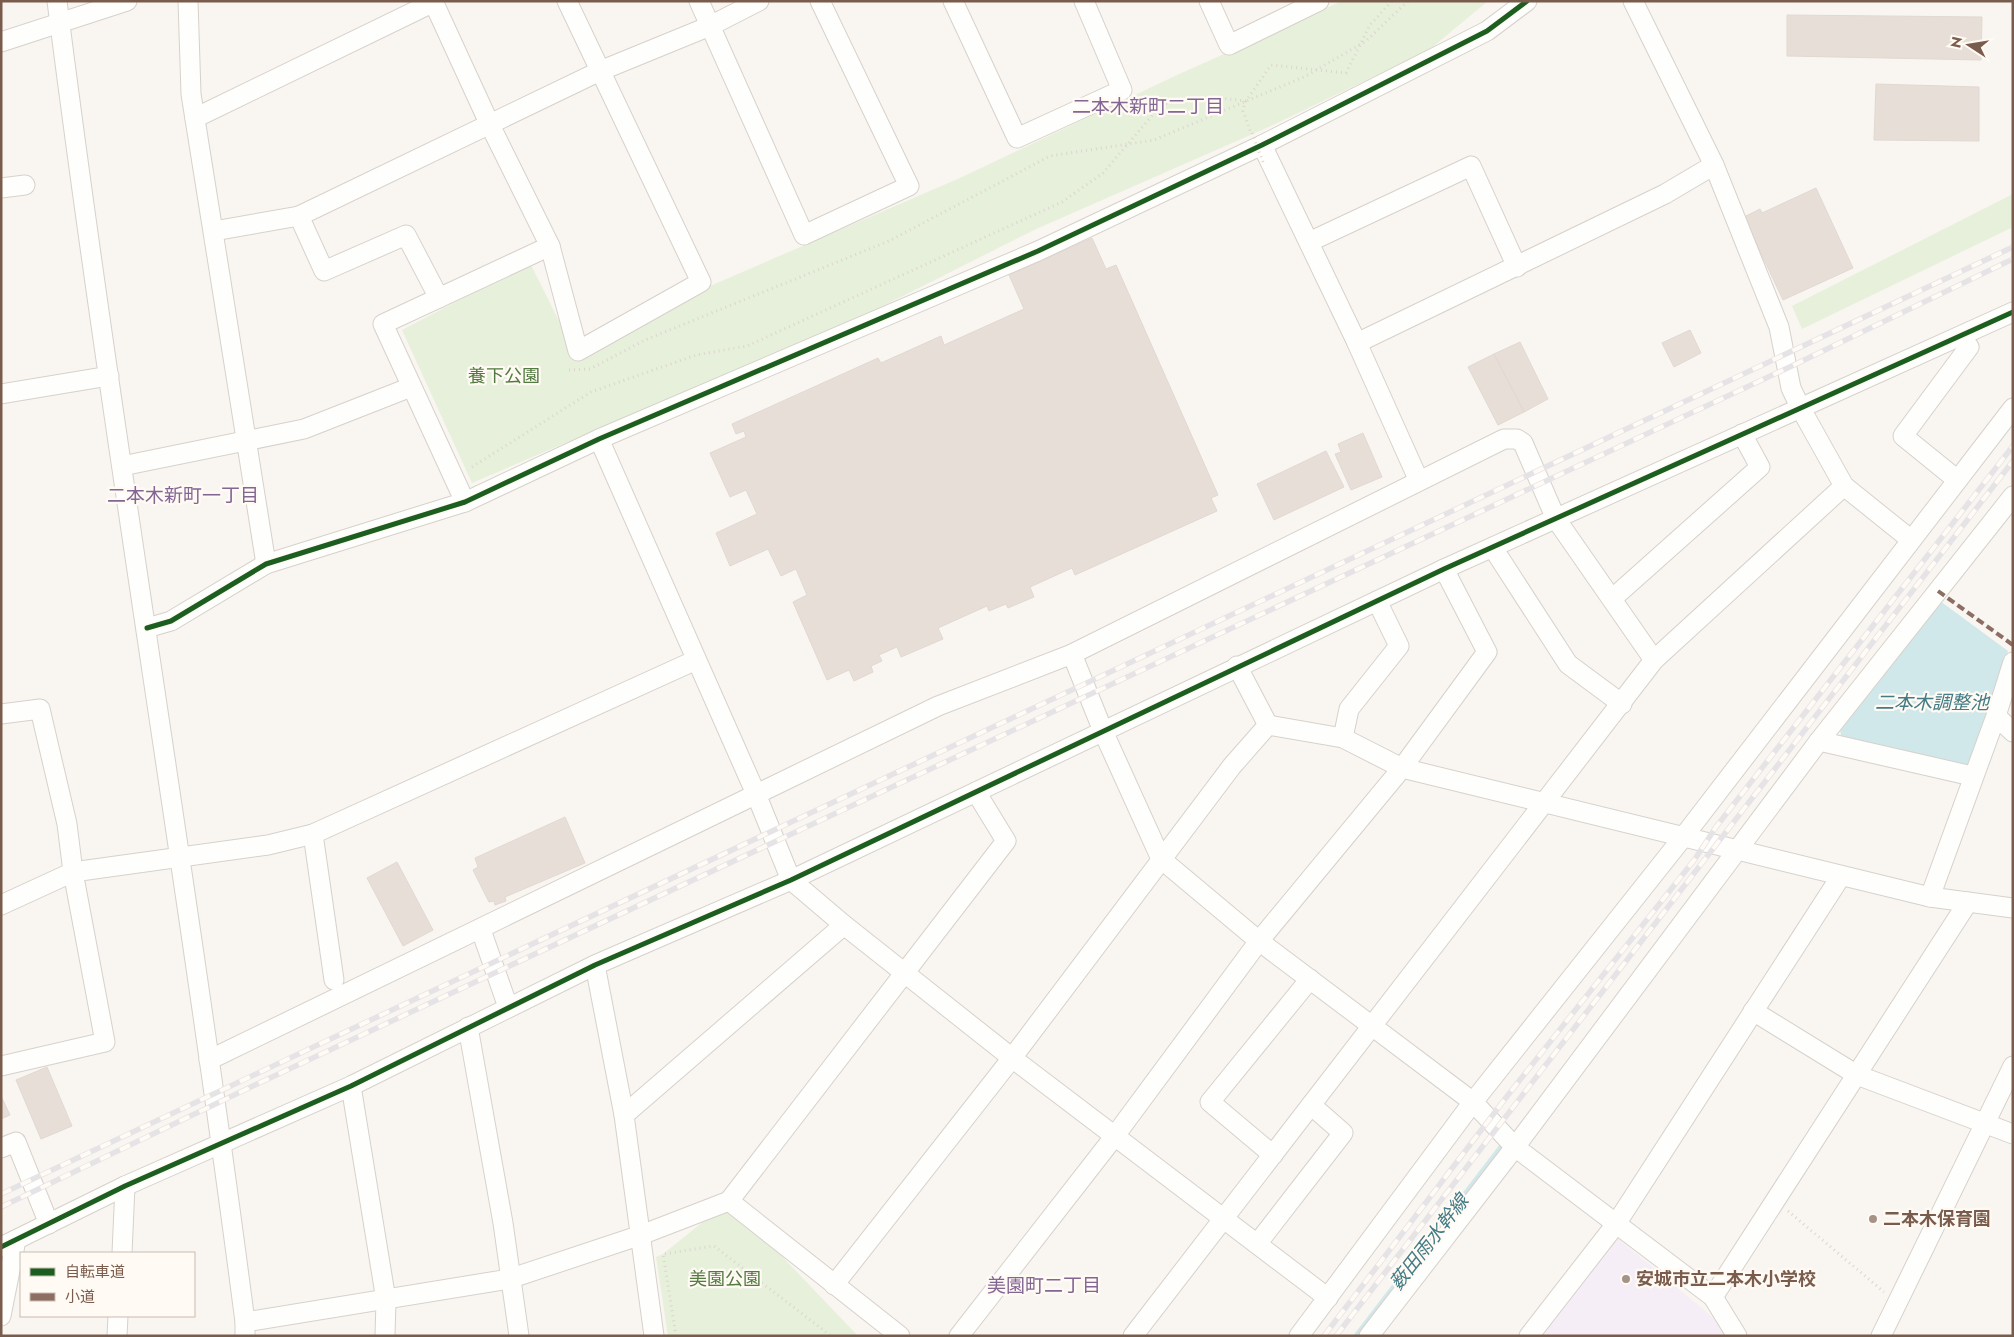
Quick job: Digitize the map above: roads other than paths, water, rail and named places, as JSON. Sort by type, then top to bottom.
[{"type":"street","points":[[57,1],[109,376],[222,1144],[245,1329],[386,1300],[509,1279],[642,1235],[729,1201],[1006,840],[976,792]]},
{"type":"street","points":[[1,42],[127,1]]},
{"type":"street","points":[[188,1],[190,71],[195,118],[266,564]]},
{"type":"street","points":[[195,118],[433,2],[490,126],[550,246],[578,351],[701,282],[567,1]]},
{"type":"street","points":[[699,1],[804,235],[909,186],[820,1]]},
{"type":"street","points":[[214,231],[299,216],[490,126],[600,71],[710,26],[759,1]]},
{"type":"street","points":[[953,1],[1017,138],[1122,90],[1084,1]]},
{"type":"street","points":[[1209,1],[1229,45],[1319,1]]},
{"type":"street","points":[[147,628],[171,621],[266,564],[465,502],[599,439],[1038,251],[1259,147],[1487,31],[1527,1]]},
{"type":"street","points":[[1633,1],[1714,165],[1779,327],[1791,388],[1801,409],[1844,486],[1910,539]]},
{"type":"street","points":[[1259,147],[1309,242],[1357,343],[1418,481]]},
{"type":"street","points":[[1357,343],[1665,194],[1714,165]]},
{"type":"street","points":[[1309,242],[1471,166],[1517,267]]},
{"type":"street","points":[[1,188],[25,185]]},
{"type":"street","points":[[299,216],[324,271],[406,236],[439,298]]},
{"type":"street","points":[[465,502],[383,324],[550,246]]},
{"type":"street","points":[[1,1316],[9,1244],[125,1186],[351,1086],[595,965],[791,880],[1444,569],[2013,312]]},
{"type":"street","points":[[1956,480],[1903,436],[1969,347],[1961,336]]},
{"type":"street","points":[[1,394],[109,376]]},
{"type":"street","points":[[122,466],[304,429],[411,387]]},
{"type":"street","points":[[1298,1336],[1473,1102],[1684,836],[1910,539],[2013,408]]},
{"type":"street","points":[[1613,598],[1760,467],[1742,434]]},
{"type":"street","points":[[599,439],[756,794],[791,880],[844,925],[1012,1058],[1328,1298]]},
{"type":"street","points":[[209,1060],[481,930],[938,706],[1072,654],[1504,439],[1517,439],[1523,442],[1556,519],[1613,598],[1654,660]]},
{"type":"street","points":[[1133,1336],[1622,704],[1654,660],[1844,486]]},
{"type":"street","points":[[1371,1335],[1739,850],[1819,741],[2013,496]]},
{"type":"street","points":[[1493,548],[1568,664],[1622,704]]},
{"type":"street","points":[[959,1336],[1114,1137],[1259,941],[1402,768],[1487,652],[1444,569]]},
{"type":"street","points":[[1343,738],[1349,709],[1399,646],[1378,601]]},
{"type":"street","points":[[1072,654],[1102,731],[1161,859],[1259,941],[1473,1102],[1515,1147],[1713,1297],[1737,1336]]},
{"type":"street","points":[[1,905],[73,872],[179,859],[268,845],[313,834],[696,660]]},
{"type":"street","points":[[1930,897],[1972,776],[1996,716],[2013,662]]},
{"type":"street","points":[[1237,666],[1268,725]]},
{"type":"street","points":[[1,714],[40,709],[66,824],[73,872],[105,1042],[1,1066]]},
{"type":"street","points":[[1996,716],[2013,732]]},
{"type":"street","points":[[1268,725],[1343,738],[1402,768],[1841,876],[1930,897],[2013,908]]},
{"type":"street","points":[[834,1285],[1012,1058],[1232,766],[1268,725]]},
{"type":"street","points":[[1819,741],[1972,776]]},
{"type":"street","points":[[313,834],[334,980]]},
{"type":"street","points":[[1529,1336],[1616,1224],[1841,876]]},
{"type":"street","points":[[1713,1297],[1968,902]]},
{"type":"street","points":[[624,1115],[844,925]]},
{"type":"street","points":[[481,930],[508,1007]]},
{"type":"street","points":[[595,965],[624,1115],[642,1235],[654,1336]]},
{"type":"street","points":[[1273,1155],[1210,1102],[1310,979]]},
{"type":"street","points":[[1753,1011],[1857,1075],[2013,1134]]},
{"type":"street","points":[[468,1027],[503,1223],[509,1279],[519,1336]]},
{"type":"street","points":[[1881,1336],[2013,1066]]},
{"type":"street","points":[[351,1086],[386,1300],[385,1336]]},
{"type":"street","points":[[1257,1244],[1343,1133],[1311,1105]]},
{"type":"street","points":[[1,1148],[16,1142],[49,1224]]},
{"type":"street","points":[[122,1252],[125,1186]]},
{"type":"street","points":[[729,1201],[900,1336]]},
{"type":"street","points":[[118,1317],[118,1336]]},
{"type":"water","name":"二本木調整池","points":[[1940,601],[2008,651],[1970,763],[1964,767],[1842,739],[1840,730]]},
{"type":"waterway","name":"薮田雨水幹線","points":[[1356,1336],[1501,1147]]},
{"type":"railway","points":[[1,1194],[2013,247]]},
{"type":"railway","points":[[1,1207],[255,1085],[1796,364],[2013,259]]},
{"type":"railway","points":[[1324,1336],[1508,1095],[1695,859],[1716,827],[2013,446]]},
{"type":"railway","points":[[1336,1336],[2013,461]]},
{"type":"place","name":"二本木保育園","points":[[1873,1219]]},
{"type":"place","name":"安城市立二本木小学校","points":[[1626,1279]]},
{"type":"district","name":"二本木新町二丁目","points":[[1148,106]]},
{"type":"district","name":"二本木新町一丁目","points":[[183,495]]},
{"type":"district","name":"美園町二丁目","points":[[1044,1285]]},
{"type":"park label","name":"養下公園","points":[[504,376]]},
{"type":"park label","name":"美園公園","points":[[725,1279]]}]
